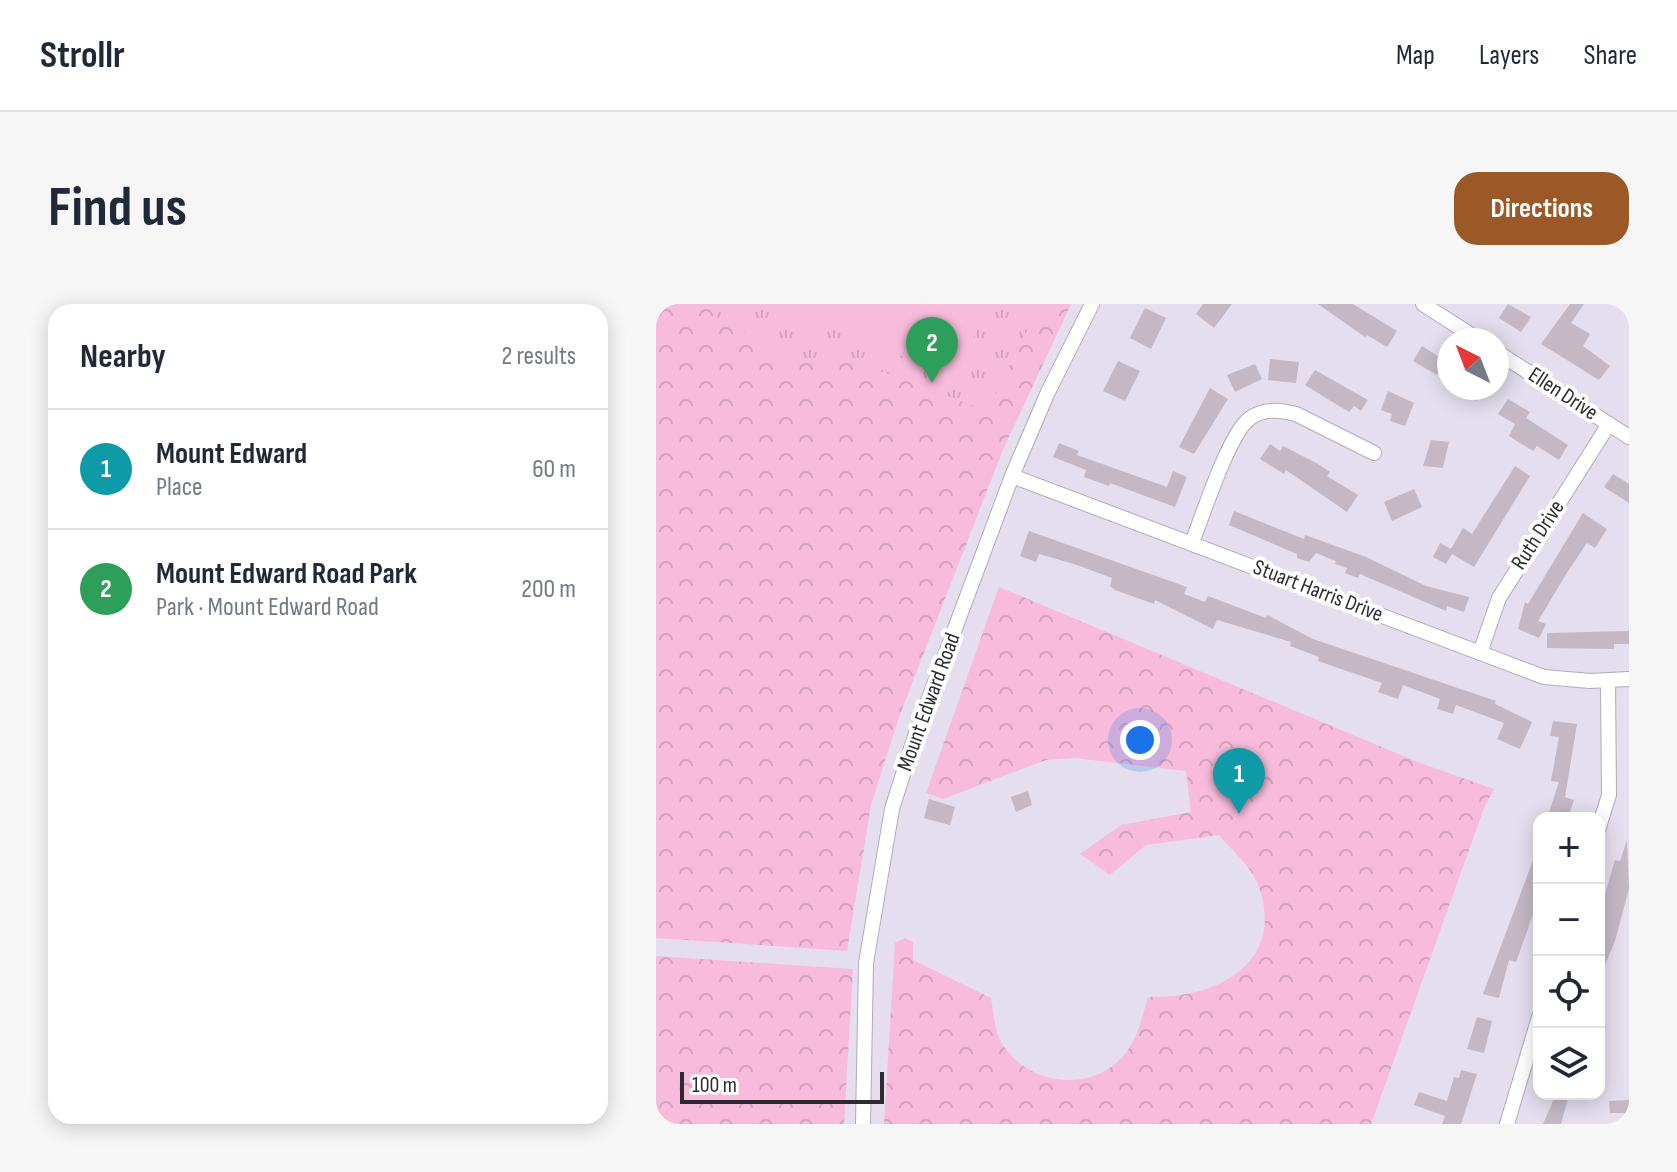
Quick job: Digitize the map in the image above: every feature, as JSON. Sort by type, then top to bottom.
[{"type":"street","name":"Mount Edward Road","points":[[863,1124],[866,963],[892,809],[916,733],[1012,476],[1048,392],[1092,304]]},
{"type":"street","points":[[1423,304],[1460,328]]},
{"type":"street","name":"Ellen Drive","points":[[1509,360],[1629,437]]},
{"type":"street","points":[[1192,543],[1239,429],[1260,412],[1283,410],[1296,414],[1374,453]]},
{"type":"street","name":"Ruth Drive","points":[[1480,653],[1499,598],[1609,424]]},
{"type":"street","name":"Stuart Harris Drive","points":[[1012,476],[1544,677],[1629,679]]},
{"type":"street","points":[[1604,812],[1609,795],[1608,680]]},
{"type":"street","points":[[1507,1124],[1536,1028]]},
{"type":"green space","points":[[656,304],[1071,304],[1004,447]]},
{"type":"green space","points":[[656,304],[714,304],[718,318],[788,357],[856,362],[987,411],[1040,304],[1071,304],[1004,447],[899,717],[871,805],[847,951],[656,938]]},
{"type":"green space","points":[[775,304],[986,304],[964,364],[946,373],[830,329],[776,313]]},
{"type":"green space","points":[[999,587],[1420,763],[1494,789],[1484,808],[1371,1124],[884,1124],[895,943],[905,938],[913,942],[913,960],[991,998],[998,1034],[1015,1059],[1029,1070],[1062,1080],[1096,1075],[1112,1067],[1129,1048],[1148,997],[1196,992],[1218,984],[1237,973],[1252,958],[1262,939],[1265,916],[1257,882],[1248,867],[1219,835],[1146,845],[1110,875],[1080,854],[1121,825],[1191,812],[1186,771],[1075,758],[1046,760],[943,799],[926,793]]},
{"type":"green space","points":[[656,956],[853,969],[844,1124],[656,1124]]},
{"type":"building","points":[[1203,304],[1232,304],[1214,328],[1196,314]]},
{"type":"building","points":[[1318,304],[1353,304],[1397,331],[1387,347],[1367,335],[1365,337]]},
{"type":"building","points":[[1508,304],[1531,317],[1521,332],[1499,318]]},
{"type":"building","points":[[1570,304],[1584,304],[1571,323],[1590,334],[1583,346],[1610,366],[1599,380],[1541,344]]},
{"type":"building","points":[[1145,308],[1166,318],[1151,349],[1130,338]]},
{"type":"building","points":[[1422,346],[1437,355],[1437,375],[1413,361]]},
{"type":"building","points":[[1270,359],[1299,362],[1296,383],[1268,380]]},
{"type":"building","points":[[1118,361],[1140,371],[1125,401],[1103,391]]},
{"type":"building","points":[[1255,364],[1262,379],[1235,392],[1227,375]]},
{"type":"building","points":[[1315,370],[1368,400],[1361,411],[1354,406],[1349,412],[1305,385]]},
{"type":"building","points":[[1210,388],[1228,399],[1194,454],[1179,447]]},
{"type":"building","points":[[1388,391],[1414,403],[1405,426],[1390,421],[1392,414],[1381,410]]},
{"type":"building","points":[[1509,400],[1530,412],[1526,418],[1568,445],[1559,460],[1537,446],[1533,451],[1509,436],[1515,424],[1498,414]]},
{"type":"building","points":[[1431,440],[1449,442],[1443,468],[1423,466]]},
{"type":"building","points":[[1059,443],[1079,451],[1077,455],[1167,487],[1173,471],[1187,477],[1175,507],[1110,483],[1109,486],[1084,477],[1086,470],[1053,457]]},
{"type":"building","points":[[1270,444],[1280,451],[1283,446],[1318,464],[1330,472],[1327,476],[1358,495],[1347,512],[1286,470],[1284,474],[1260,459]]},
{"type":"building","points":[[1515,466],[1530,476],[1474,567],[1452,554],[1446,564],[1433,557],[1440,543],[1451,549],[1463,528],[1472,534]]},
{"type":"building","points":[[1613,474],[1629,484],[1629,503],[1604,487]]},
{"type":"building","points":[[1414,489],[1422,507],[1392,521],[1384,502]]},
{"type":"building","points":[[1234,511],[1304,539],[1305,535],[1366,557],[1426,586],[1469,597],[1464,612],[1447,606],[1446,611],[1360,574],[1358,578],[1345,573],[1347,568],[1316,553],[1309,562],[1297,558],[1297,554],[1229,525]]},
{"type":"building","points":[[1583,513],[1607,529],[1595,548],[1587,543],[1568,571],[1538,621],[1546,624],[1539,638],[1518,629],[1525,602],[1528,604]]},
{"type":"building","points":[[1029,531],[1187,587],[1184,594],[1205,602],[1208,596],[1266,618],[1267,615],[1313,639],[1496,701],[1495,704],[1532,722],[1520,749],[1497,739],[1504,723],[1456,705],[1453,714],[1437,709],[1440,699],[1403,685],[1398,699],[1378,692],[1382,683],[1318,661],[1319,657],[1290,646],[1291,642],[1217,620],[1213,629],[1155,600],[1154,604],[1115,590],[1110,586],[1112,578],[1039,554],[1036,562],[1020,556]]},
{"type":"building","points":[[1629,631],[1629,644],[1614,644],[1614,649],[1547,648],[1547,633]]},
{"type":"building","points":[[1553,721],[1577,724],[1565,797],[1574,800],[1570,812],[1549,812],[1559,782],[1551,781],[1559,737],[1550,736]]},
{"type":"building","points":[[1028,791],[1032,805],[1016,812],[1011,797]]},
{"type":"building","points":[[929,799],[955,807],[950,825],[924,818]]},
{"type":"building","points":[[1627,840],[1629,889],[1605,965],[1605,894],[1615,860],[1620,861]]},
{"type":"building","points":[[1533,860],[1533,914],[1516,962],[1509,960],[1499,998],[1483,994]]},
{"type":"building","points":[[1477,1017],[1492,1021],[1484,1053],[1467,1049]]},
{"type":"building","points":[[1461,1070],[1477,1074],[1461,1124],[1442,1124],[1445,1116],[1414,1105],[1419,1092],[1447,1101],[1454,1077],[1459,1078]]},
{"type":"building","points":[[1553,1100],[1567,1100],[1561,1124],[1543,1124]]},
{"type":"building","points":[[1629,1100],[1629,1113],[1610,1113],[1609,1101]]},
{"type":"place","name":"Mount Edward Road Park","points":[[932,383]]},
{"type":"place","name":"Mount Edward","points":[[1239,814]]}]
